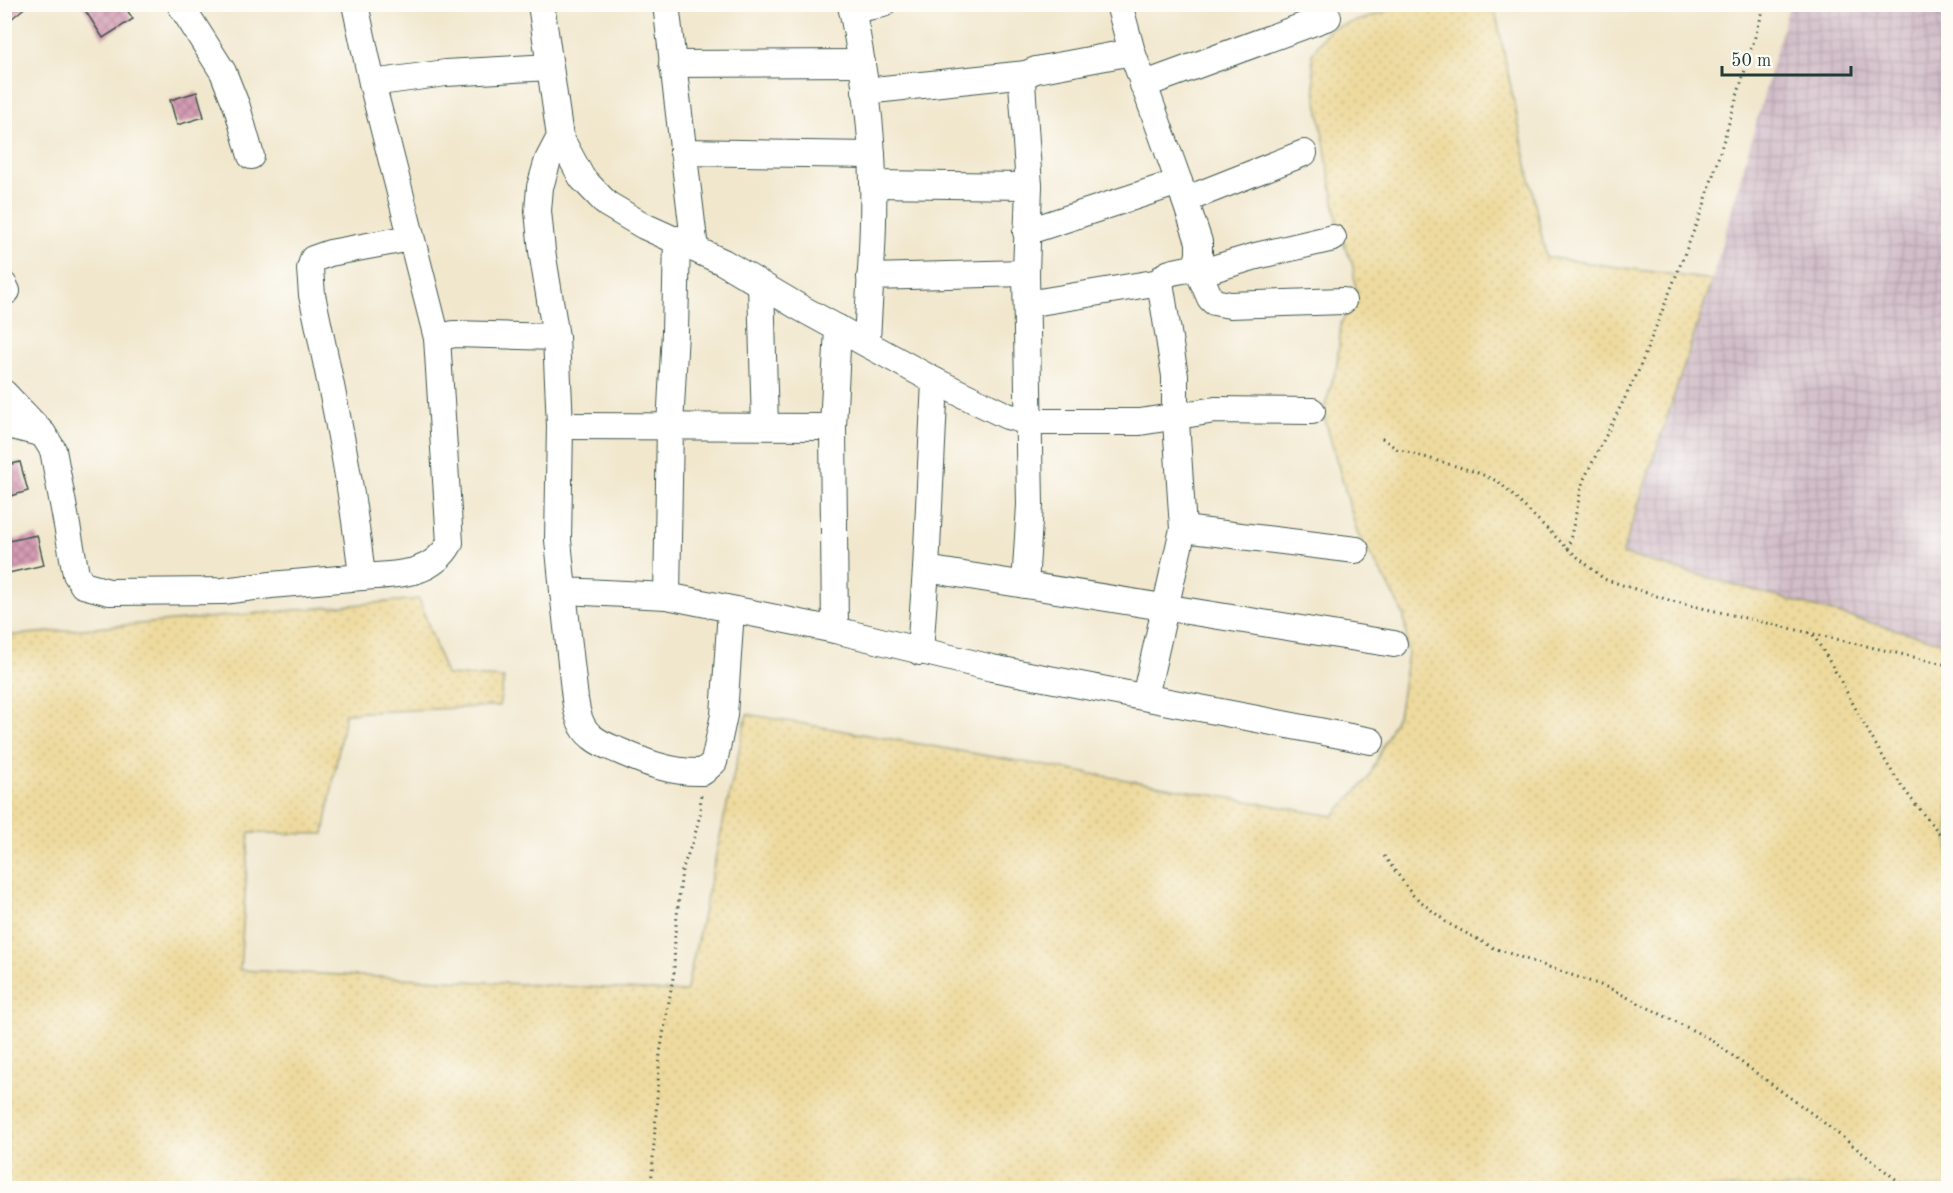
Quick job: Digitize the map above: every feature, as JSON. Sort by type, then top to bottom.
[{"type":"street","points":[[180,4],[223,72],[237,107],[250,156]]},
{"type":"street","points":[[4,393],[43,434],[53,450],[76,574],[82,585],[109,592],[223,591],[419,571],[444,553],[450,543],[437,338],[372,83],[355,4]]},
{"type":"street","points":[[541,4],[560,137],[582,178],[608,204],[645,226],[723,262],[935,381],[1007,416],[1030,422],[1140,422],[1215,410],[1312,411]]},
{"type":"street","points":[[666,4],[683,152],[686,244],[675,332],[670,426],[667,596]]},
{"type":"street","points":[[867,343],[872,155],[862,63],[852,7],[883,4]]},
{"type":"street","points":[[1119,4],[1132,52],[1198,242],[1200,255],[1197,269],[1209,298],[1220,304],[1230,305],[1343,301]]},
{"type":"street","points":[[1143,85],[1328,17]]},
{"type":"street","points":[[865,92],[1026,74],[1036,70],[1132,52]]},
{"type":"street","points":[[672,64],[862,63]]},
{"type":"street","points":[[372,83],[457,72],[550,67]]},
{"type":"street","points":[[1025,585],[1030,505],[1026,273],[1029,186],[1022,105],[1022,83],[1026,74]]},
{"type":"street","points":[[560,137],[548,160],[540,187],[538,211],[556,337],[560,426],[558,540],[575,699],[583,727],[592,737],[605,745],[640,760],[681,772],[703,772],[714,762],[722,724],[731,610]]},
{"type":"street","points":[[683,152],[872,155]]},
{"type":"street","points":[[1026,232],[1182,191],[1304,153]]},
{"type":"street","points":[[873,184],[1029,186]]},
{"type":"street","points":[[362,577],[355,510],[345,450],[312,295],[310,269],[313,259],[330,253],[411,238]]},
{"type":"street","points":[[1027,304],[1160,282],[1166,274],[1333,238]]},
{"type":"street","points":[[870,277],[1026,273]]},
{"type":"street","points":[[1145,697],[1183,529],[1175,417],[1175,376],[1160,282]]},
{"type":"street","points":[[761,285],[765,426]]},
{"type":"street","points":[[835,630],[833,427],[838,328]]},
{"type":"street","points":[[437,338],[454,334],[556,337]]},
{"type":"street","points":[[920,651],[935,381]]},
{"type":"street","points":[[4,424],[43,434]]},
{"type":"street","points":[[560,426],[833,427]]},
{"type":"street","points":[[1183,529],[1356,550]]},
{"type":"street","points":[[926,569],[1394,644]]},
{"type":"street","points":[[563,591],[667,596],[835,630],[992,668],[1371,741]]},
{"type":"path","points":[[1568,549],[1583,481],[1638,372],[1704,205],[1765,4]]},
{"type":"path","points":[[1382,438],[1397,449],[1476,472],[1499,482],[1568,549],[1604,579],[1672,601],[1948,665]]},
{"type":"path","points":[[1812,634],[1832,663],[1883,758],[1927,819],[1948,843]]},
{"type":"path","points":[[651,1188],[660,1053],[674,972],[675,934],[682,870],[700,814],[703,772]]},
{"type":"path","points":[[1384,856],[1413,895],[1447,923],[1494,948],[1609,988],[1708,1038],[1814,1115],[1907,1188]]},
{"type":"shaded area","points":[[1789,5],[1948,5],[1948,644],[1621,554],[1712,280]]},
{"type":"sand","points":[[1403,5],[1494,5],[1546,257],[1712,280],[1622,554],[1948,644],[1948,1188],[5,1188],[5,636],[419,599],[446,675],[504,678],[499,706],[345,713],[324,834],[249,833],[240,970],[686,992],[747,714],[1333,816],[1368,779],[1399,711],[1408,653],[1404,616],[1387,582],[1358,535],[1323,413],[1337,365],[1341,324],[1356,292],[1353,266],[1339,231],[1315,89],[1312,54],[1329,29]]},
{"type":"building","points":[[4,4],[29,4],[4,25]]},
{"type":"building","points":[[81,4],[123,4],[133,19],[103,38]]},
{"type":"building","points":[[197,92],[204,117],[177,125],[170,100]]},
{"type":"building","points":[[20,462],[28,491],[4,498],[4,466]]},
{"type":"building","points":[[37,535],[44,565],[4,574],[4,542]]}]
